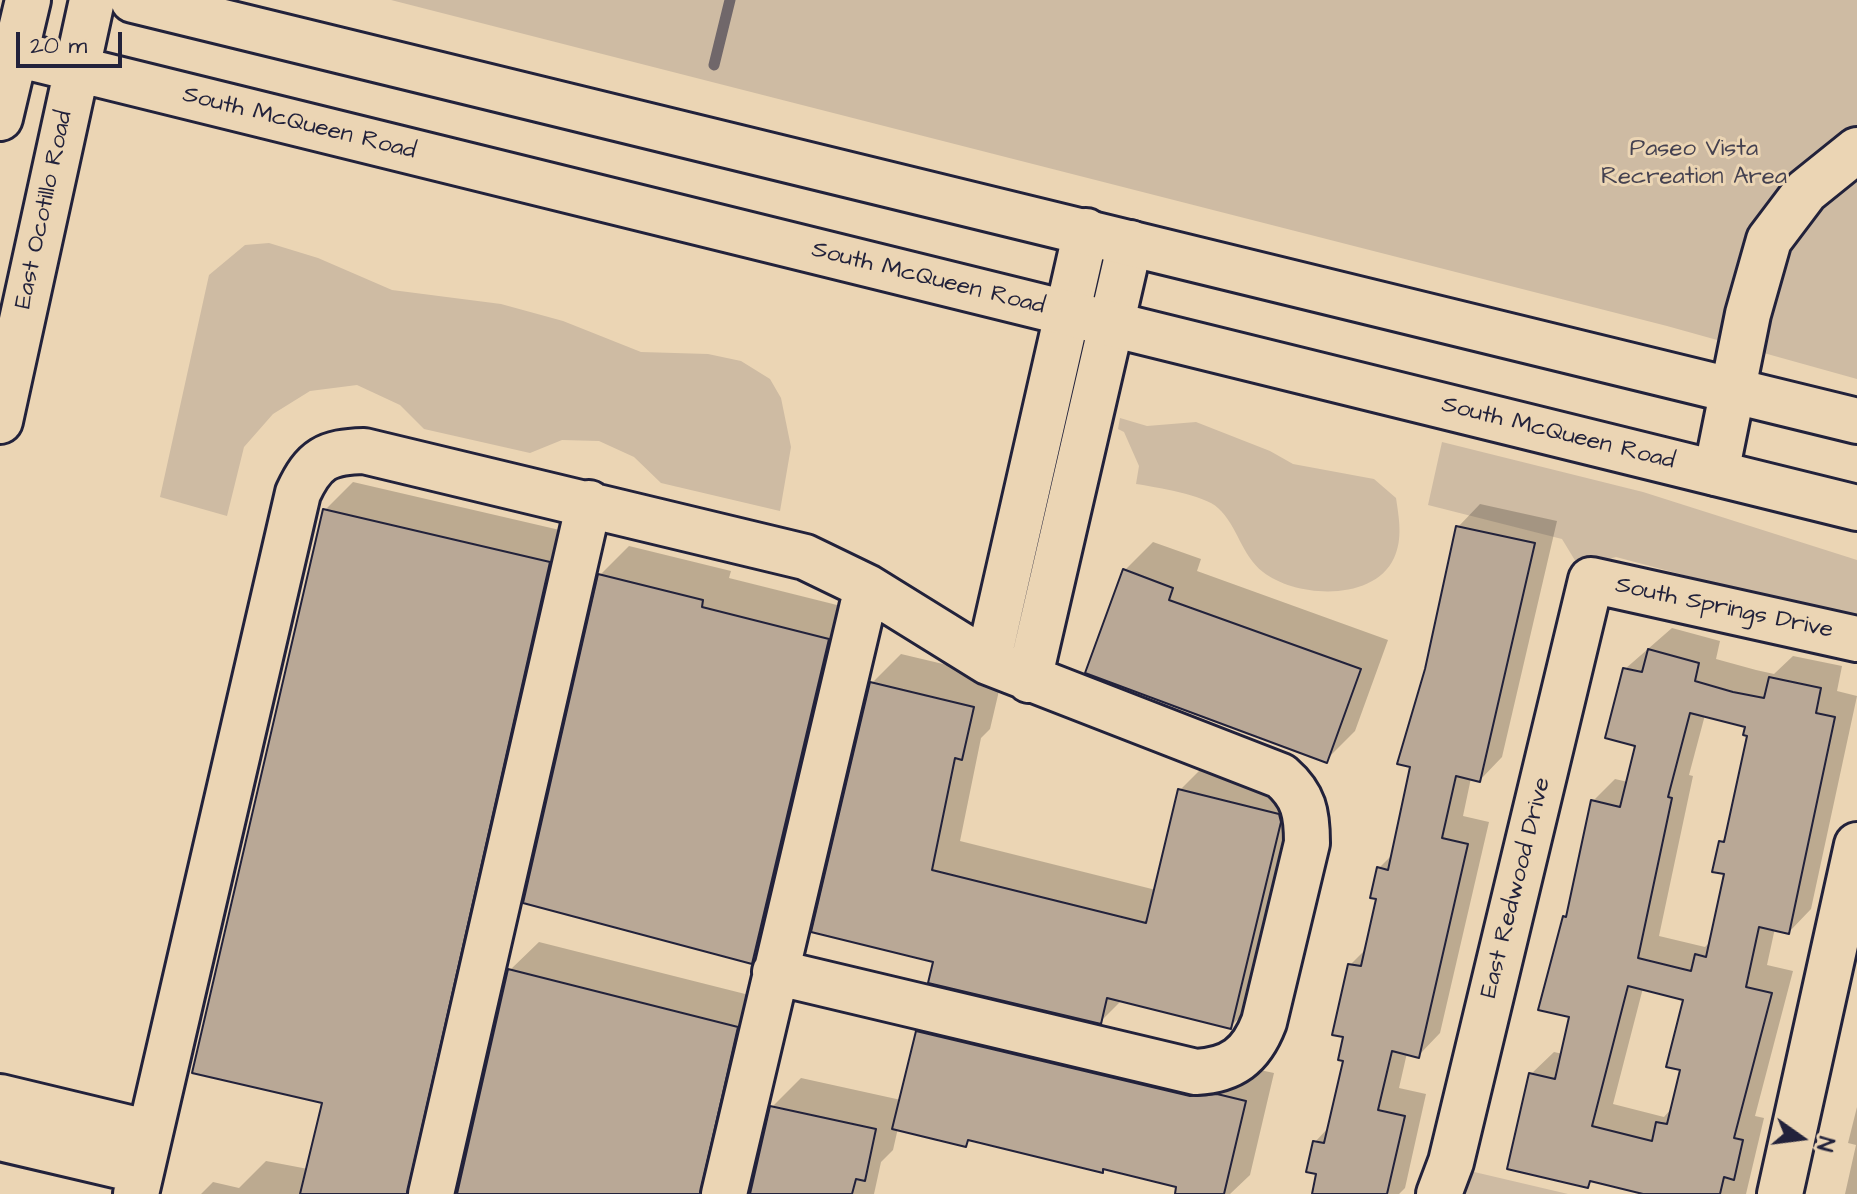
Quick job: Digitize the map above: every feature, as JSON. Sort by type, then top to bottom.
[{"type":"street","points":[[0,118],[7,52],[28,0]]},
{"type":"street","name":"East Ocotillo Road","points":[[0,421],[92,0]]},
{"type":"street","points":[[133,0],[1857,421]]},
{"type":"street","name":"South McQueen Road","points":[[7,52],[1857,508]]},
{"type":"street","points":[[1716,473],[1732,390],[1769,240],[1806,191],[1857,150]]},
{"type":"street","points":[[988,662],[1086,231]]},
{"type":"street","points":[[1029,680],[1130,243]]},
{"type":"street","points":[[6,1119],[142,1166],[298,493],[310,468],[335,452],[364,451],[805,557],[867,587],[988,662],[1281,776],[1300,793],[1307,817],[1307,843],[1264,1022],[1256,1043],[1242,1059],[1218,1071],[1196,1072],[775,972]]},
{"type":"street","points":[[431,1194],[589,503]]},
{"type":"street","points":[[1023,507],[1067,518]]},
{"type":"street","name":"South Springs Drive","points":[[1591,580],[1857,639]]},
{"type":"street","name":"East Redwood Drive","points":[[1439,1194],[1451,1162],[1591,580]]},
{"type":"street","points":[[724,1194],[867,587]]},
{"type":"street","points":[[1780,1194],[1857,845]]},
{"type":"green space","name":"Paseo Vista Recreation Area","points":[[391,0],[1857,0],[1857,379],[1667,326]]},
{"type":"green space","points":[[269,243],[318,258],[392,290],[501,304],[563,321],[641,352],[708,354],[741,361],[770,379],[781,398],[791,447],[780,511],[661,483],[634,457],[599,441],[562,440],[530,453],[424,429],[400,405],[357,385],[310,391],[273,414],[244,447],[227,516],[160,497],[209,275],[245,245]]},
{"type":"green space","points":[[1120,418],[1147,426],[1196,422],[1270,451],[1293,464],[1374,479],[1396,498],[1399,536],[1394,558],[1384,572],[1352,589],[1314,591],[1277,581],[1256,565],[1225,515],[1212,503],[1179,492],[1136,484],[1139,466],[1124,432],[1118,429]]},
{"type":"green space","points":[[1442,442],[1643,492],[1857,560],[1857,621],[1616,557],[1579,567],[1562,539],[1428,505]]},
{"type":"green space","points":[[1470,1171],[1568,1194],[1464,1194]]},
{"type":"building","points":[[323,509],[550,562],[407,1194],[300,1194],[322,1103],[192,1073]]},
{"type":"building","points":[[1456,526],[1535,543],[1480,782],[1456,776],[1442,838],[1468,844],[1419,1058],[1392,1051],[1378,1110],[1405,1116],[1387,1194],[1312,1194],[1316,1174],[1306,1172],[1313,1141],[1324,1143],[1343,1061],[1338,1060],[1343,1037],[1332,1035],[1348,964],[1361,966],[1376,899],[1370,898],[1377,867],[1388,870],[1410,767],[1397,764],[1425,669]]},
{"type":"building","points":[[1123,569],[1173,588],[1169,600],[1361,669],[1327,763],[1085,673]]},
{"type":"building","points":[[598,574],[703,600],[702,607],[829,639],[752,964],[523,903]]},
{"type":"building","points":[[1648,649],[1699,663],[1695,681],[1733,692],[1764,698],[1769,677],[1821,688],[1816,713],[1835,717],[1789,934],[1759,927],[1746,987],[1772,993],[1734,1138],[1743,1140],[1734,1180],[1724,1177],[1720,1194],[1643,1194],[1590,1181],[1588,1188],[1507,1169],[1529,1073],[1555,1079],[1569,1017],[1538,1010],[1563,916],[1566,917],[1591,800],[1620,807],[1635,746],[1605,738],[1623,668],[1642,672]],"holes":[[[1690,713],[1745,727],[1743,735],[1747,736],[1724,842],[1719,841],[1712,872],[1724,874],[1706,957],[1695,954],[1691,971],[1638,958],[1672,798],[1668,797]],[[1628,986],[1683,1000],[1666,1067],[1680,1070],[1667,1124],[1656,1122],[1652,1141],[1592,1126]]]},
{"type":"building","points":[[870,682],[974,707],[962,760],[955,758],[932,870],[1146,923],[1178,789],[1279,814],[1281,822],[1231,1029],[1107,998],[1101,1024],[928,983],[933,962],[811,932]]},
{"type":"building","points":[[508,969],[738,1027],[700,1194],[457,1194]]},
{"type":"building","points":[[916,1031],[1190,1096],[1217,1094],[1246,1101],[1224,1194],[1175,1194],[1176,1187],[1103,1169],[1103,1173],[968,1140],[966,1147],[892,1129]]},
{"type":"building","points":[[770,1106],[876,1129],[865,1181],[856,1179],[852,1194],[750,1194]]},
{"type":"waterway","points":[[714,65],[730,0]]}]
